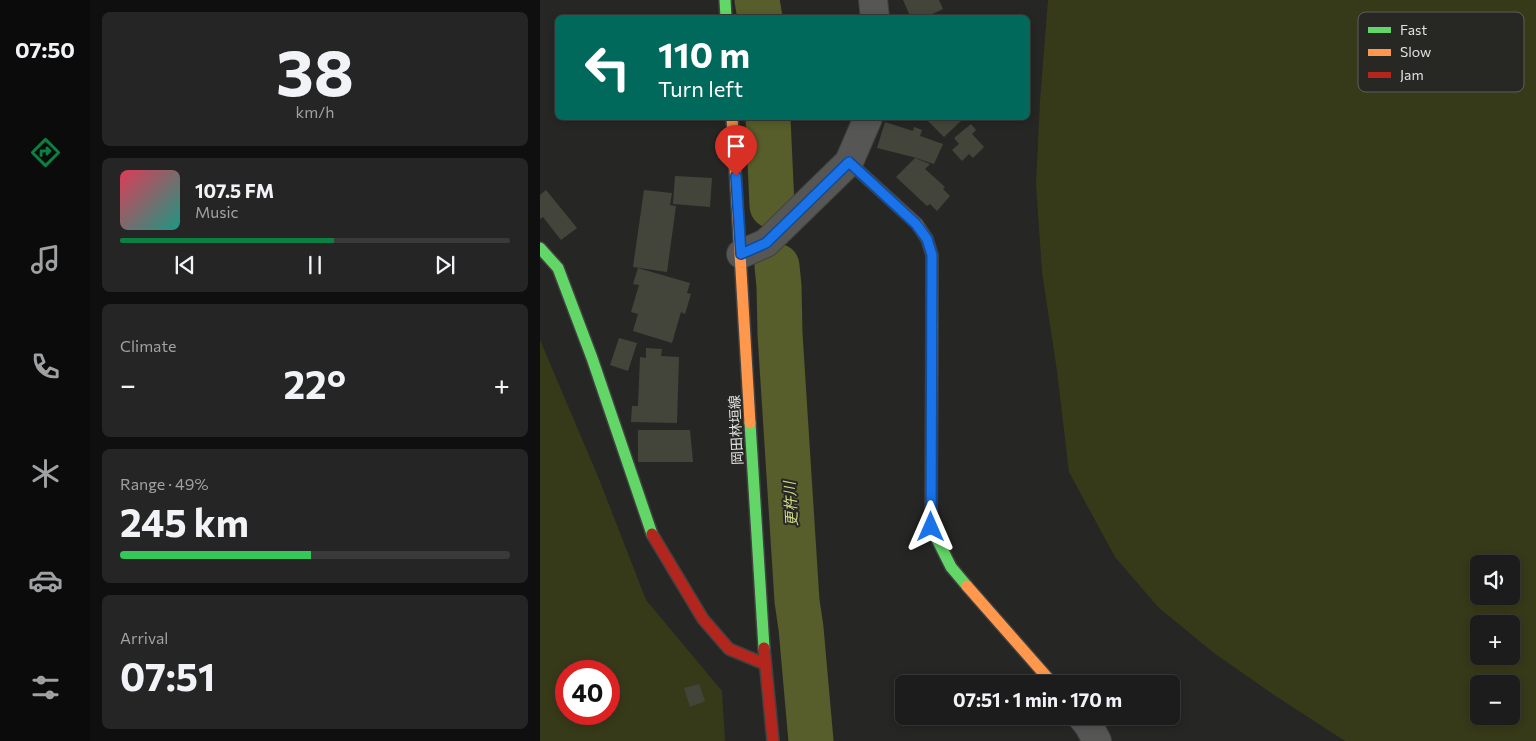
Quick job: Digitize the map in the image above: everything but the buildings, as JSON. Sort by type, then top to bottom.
[{"type":"street","points":[[725,0],[726,15]]},
{"type":"street","points":[[873,0],[875,15]]},
{"type":"street","name":"岡田林垣線","points":[[732,120],[764,664],[773,741]]},
{"type":"street","points":[[741,254],[766,243],[849,162],[867,120]]},
{"type":"street","points":[[849,162],[916,224],[927,239],[932,255],[931,527],[951,567],[1045,675]]},
{"type":"street","points":[[540,248],[558,268],[592,358],[652,535],[703,619],[729,649],[764,664]]},
{"type":"street","points":[[1089,725],[1097,741]]},
{"type":"green space","points":[[1048,0],[1536,0],[1536,741],[1345,741],[1214,653],[1158,607],[1115,557],[1069,472],[1057,371],[1042,272],[1036,184]]},
{"type":"green space","points":[[540,340],[599,479],[646,600],[722,691],[725,741],[540,741]]},
{"type":"waterway","name":"更杵川","points":[[757,0],[760,15]]},
{"type":"waterway","name":"更杵川","points":[[768,120],[772,206]]},
{"type":"waterway","name":"更杵川","points":[[777,266],[797,601],[811,741]]},
{"type":"traffic: fast","points":[[725,0],[726,15]]},
{"type":"traffic: fast","points":[[540,248],[558,268],[592,358],[652,534]]},
{"type":"traffic: fast","points":[[932,327],[931,527],[951,567],[967,586]]},
{"type":"traffic: fast","points":[[750,423],[764,648]]},
{"type":"traffic: slow","points":[[732,120],[750,423]]},
{"type":"traffic: slow","points":[[849,162],[917,224],[927,239],[932,255],[932,327]]},
{"type":"traffic: slow","points":[[967,586],[1045,675]]},
{"type":"traffic: jam","points":[[652,534],[703,619],[729,649],[765,664]]},
{"type":"traffic: jam","points":[[764,648],[773,741]]},
{"type":"route","points":[[736,176],[741,254],[766,243],[849,162],[916,224],[927,239],[932,255],[931,527]]}]
